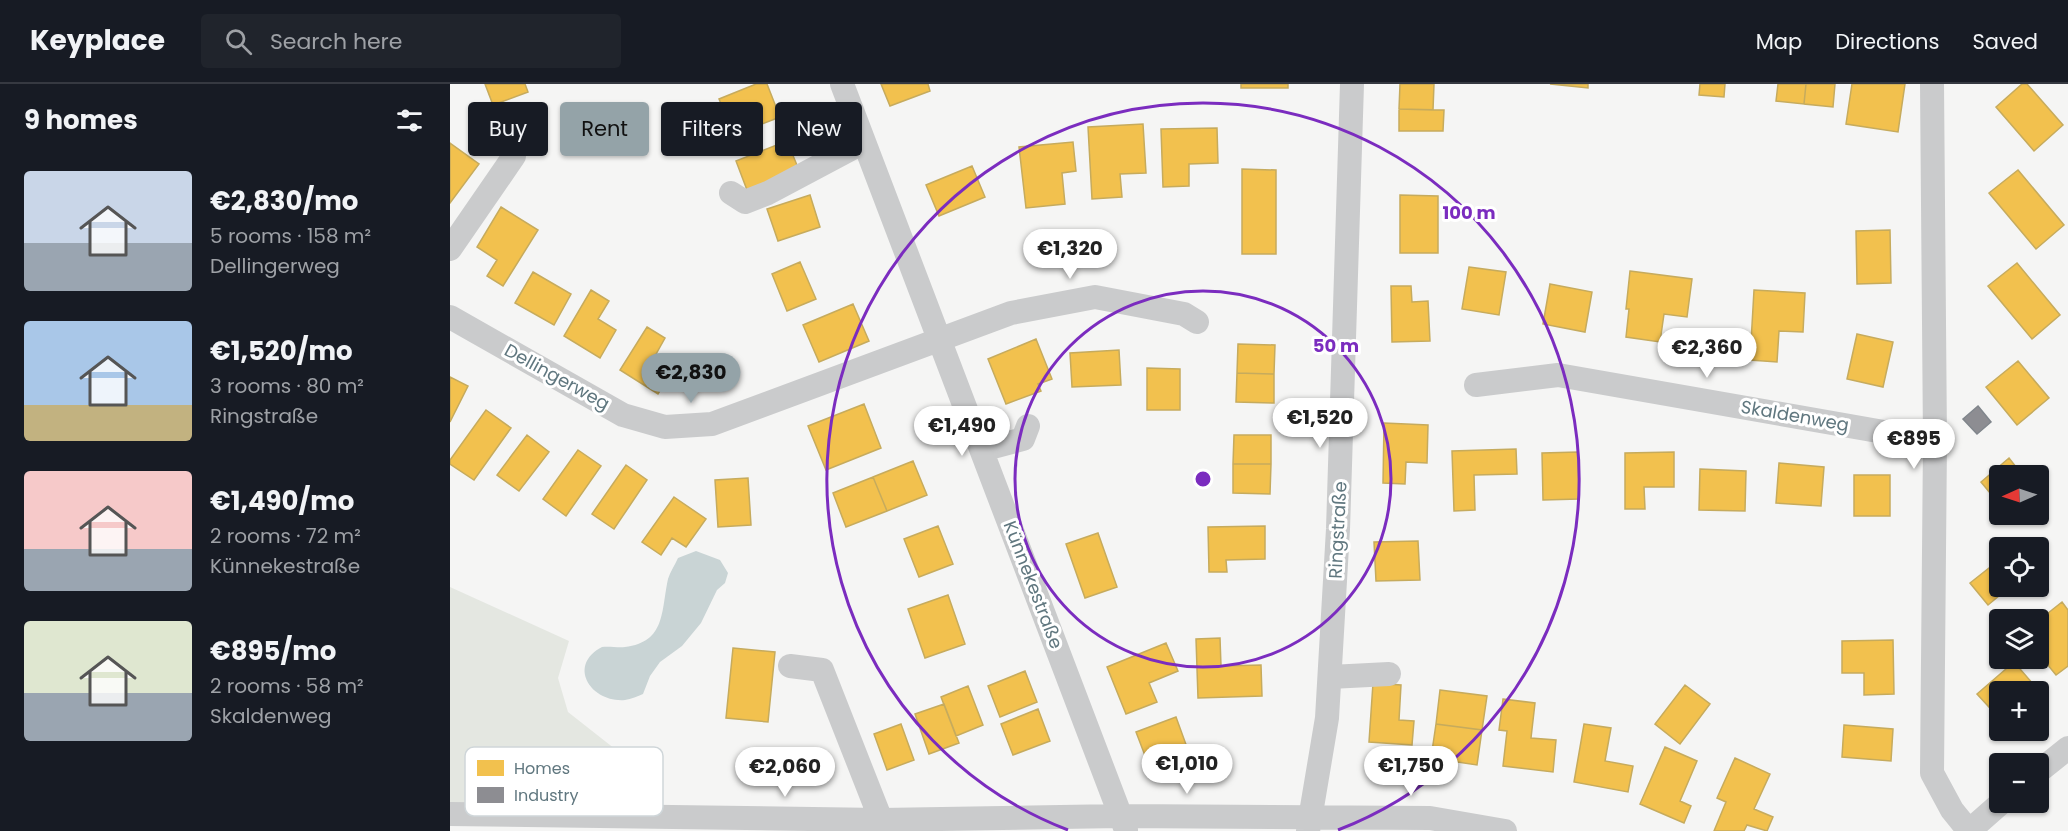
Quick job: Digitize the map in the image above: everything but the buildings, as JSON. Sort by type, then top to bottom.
[{"type":"street","name":"Künnekestraße","points":[[842,84],[1123,824]]},
{"type":"street","name":"Ringstraße","points":[[1310,824],[1327,718],[1330,677],[1340,495],[1352,84]]},
{"type":"street","points":[[1932,84],[1935,441],[1932,773],[1952,810],[1969,831],[1989,813]]},
{"type":"street","points":[[731,193],[745,202],[778,188],[864,142]]},
{"type":"street","points":[[450,249],[514,156]]},
{"type":"street","points":[[940,339],[1011,313],[1095,297],[1184,314],[1197,322]]},
{"type":"street","name":"Dellingerweg","points":[[450,318],[624,415],[665,427],[712,424],[940,339]]},
{"type":"street","name":"Skaldenweg","points":[[1476,386],[1558,375],[1935,441]]},
{"type":"street","points":[[982,450],[1023,439],[1028,426]]},
{"type":"street","points":[[790,666],[822,670],[881,820]]},
{"type":"street","points":[[1330,677],[1389,674]]},
{"type":"street","points":[[2049,763],[2068,748]]},
{"type":"street","points":[[450,814],[465,815]]},
{"type":"street","points":[[484,816],[618,824],[881,820],[1310,824],[1430,818],[1505,831]]},
{"type":"shaded area","points":[[696,551],[720,560],[728,573],[725,583],[717,590],[701,623],[682,646],[660,662],[650,676],[643,694],[625,700],[602,696],[588,682],[585,673],[586,664],[591,655],[602,647],[625,647],[648,639],[655,632],[659,623],[668,579],[678,558]]},
{"type":"shaded area","points":[[450,587],[569,641],[558,678],[568,712],[612,747],[465,747],[465,805],[450,805]]}]
